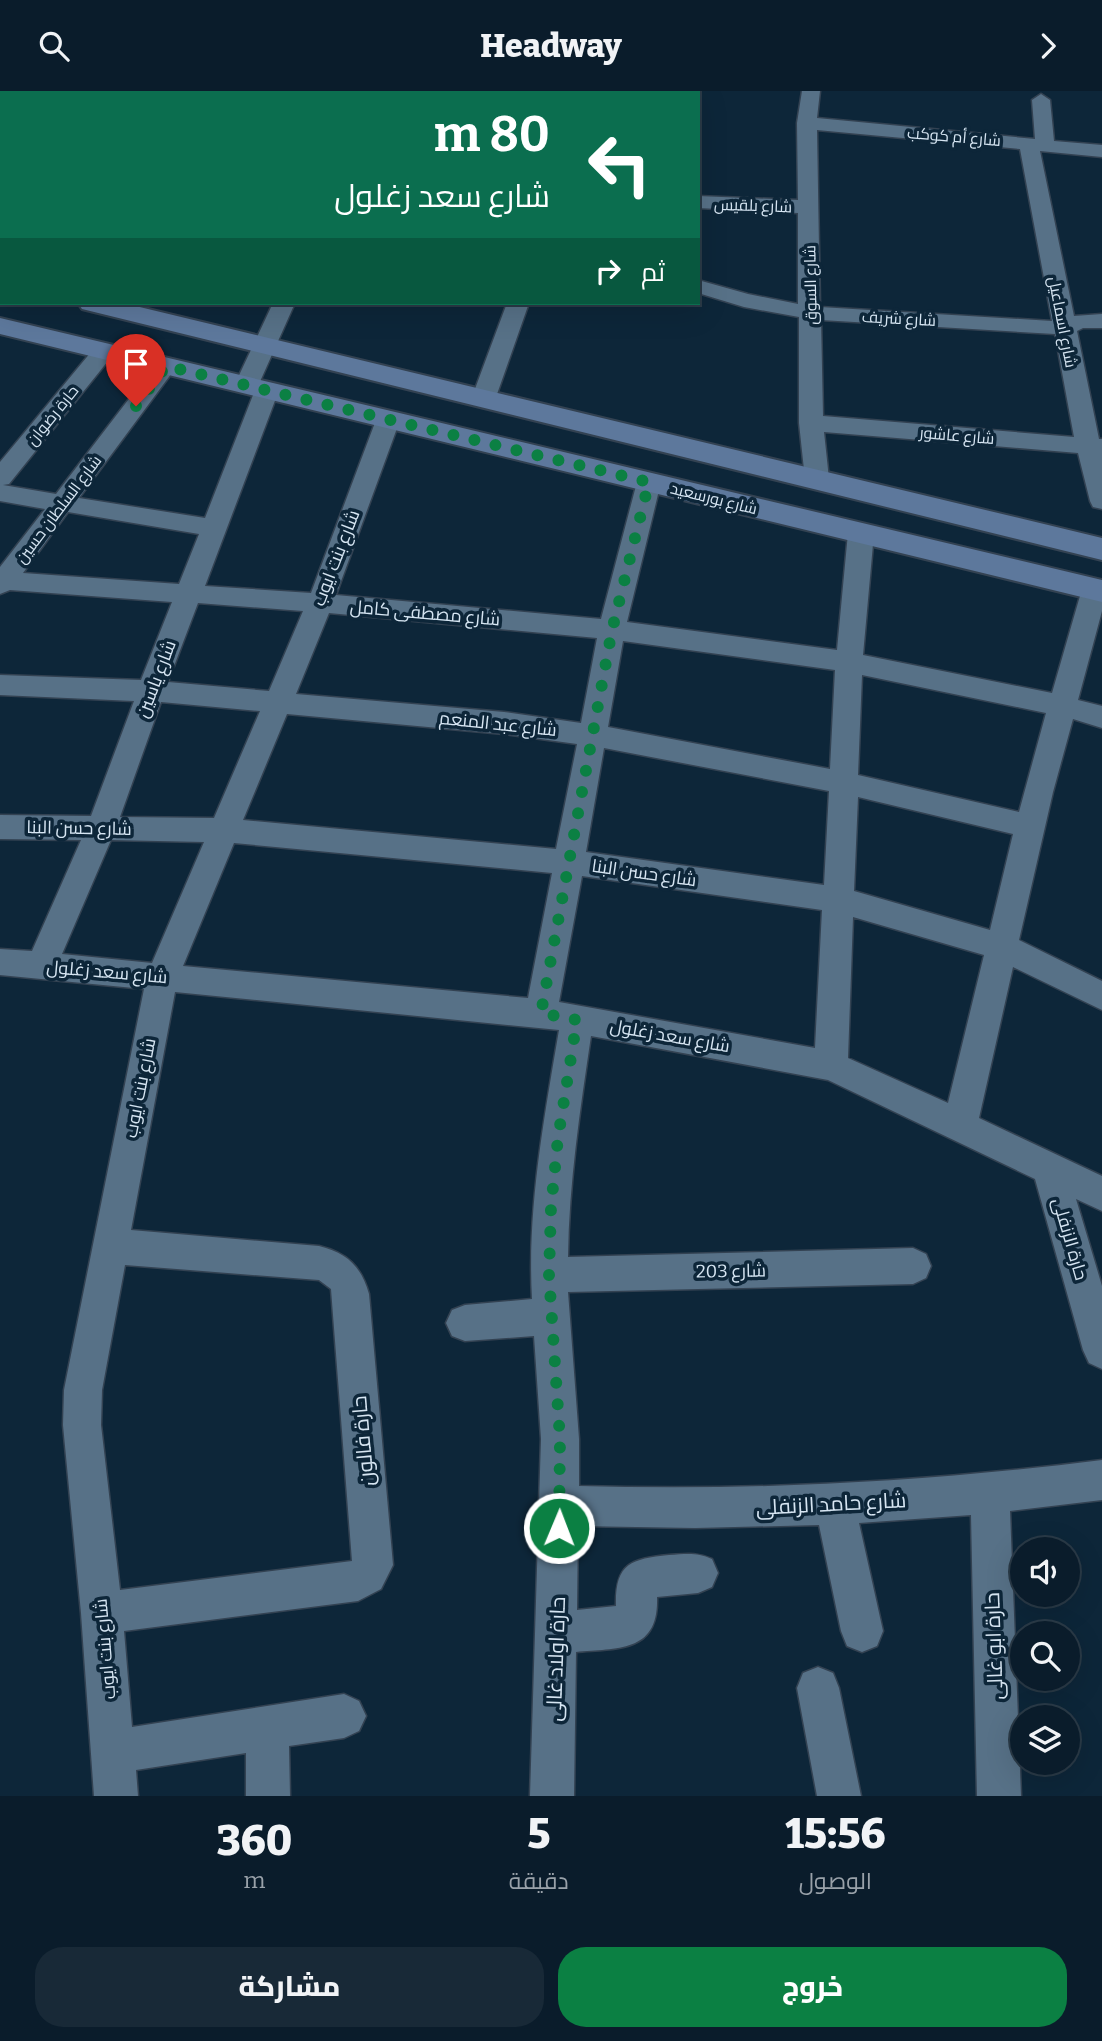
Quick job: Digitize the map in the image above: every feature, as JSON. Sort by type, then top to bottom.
[{"type":"street","name":"شارع السوق","points":[[807,92],[811,423],[817,479]]},
{"type":"street","name":"شارع اسماعيل","points":[[1041,100],[1037,143],[1064,328],[1095,447],[1102,501]]},
{"type":"street","name":"شارع أم كوكب","points":[[807,123],[1102,151]]},
{"type":"street","name":"شارع بلقيس","points":[[700,202],[809,207]]},
{"type":"street","name":"شارع شريف","points":[[700,287],[744,300],[811,313],[1064,328],[1080,321],[1102,321]]},
{"type":"street","points":[[99,305],[1102,549]]},
{"type":"street","name":"شارع ياسين","points":[[41,966],[102,829],[151,691],[215,528],[257,388],[265,344],[283,305]]},
{"type":"street","points":[[484,397],[517,305]]},
{"type":"street","name":"شارع بورسعيد","points":[[0,325],[1099,590]]},
{"type":"street","name":"حارة رضوان","points":[[0,478],[104,351]]},
{"type":"street","name":"شارع السلطان حسين","points":[[1,582],[166,366]]},
{"type":"street","name":"شارع بنت ايوب","points":[[117,1796],[102,1613],[82,1425],[85,1378],[162,977],[320,603],[388,420]]},
{"type":"street","name":"شارع عاشور","points":[[811,423],[1095,447]]},
{"type":"street","name":"حارة اولاد غالى","points":[[552,1796],[559,1504],[557,1376],[550,1316],[549,1275],[551,1207],[558,1138],[559,1017],[568,862],[612,630],[649,482]]},
{"type":"street","points":[[0,493],[215,528]]},
{"type":"street","points":[[831,1066],[849,661],[861,533]]},
{"type":"street","name":"شارع مصطفى كامل","points":[[1,582],[320,603],[612,630],[849,661],[1065,706],[1102,717]]},
{"type":"street","points":[[960,1126],[1030,826],[1099,590]]},
{"type":"street","name":"شارع عبد المنعم","points":[[0,685],[151,691],[505,723],[591,735],[844,783],[1030,826]]},
{"type":"street","name":"شارع حسن البنا","points":[[0,827],[226,830],[568,862],[840,900],[1003,947],[1102,996]]},
{"type":"street","name":"شارع سعد زغلول","points":[[0,962],[559,1017],[831,1066],[1102,1194]]},
{"type":"street","name":"حارة الزنفلى","points":[[1050,1169],[1102,1350]]},
{"type":"street","name":"حارة فالون","points":[[102,1613],[358,1581],[367,1575],[373,1565],[351,1294],[345,1276],[338,1269],[318,1263],[110,1246]]},
{"type":"street","name":"شارع 203","points":[[549,1275],[913,1266]]},
{"type":"street","points":[[465,1323],[550,1316]]},
{"type":"street","name":"شارع حامد الزنفلى","points":[[559,1504],[698,1509],[835,1506],[990,1496],[1102,1480]]},
{"type":"street","name":"حارة ابو غالى","points":[[990,1496],[999,1796]]},
{"type":"street","points":[[835,1506],[862,1631]]},
{"type":"street","points":[[557,1633],[628,1626],[637,1614],[636,1587],[643,1578],[698,1573]]},
{"type":"street","points":[[818,1688],[839,1796]]},
{"type":"street","points":[[113,1752],[344,1716]]},
{"type":"street","points":[[267,1728],[268,1796]]},
{"type":"route","points":[[136,406],[166,366],[649,482],[612,630],[541,1013],[577,1020],[558,1138],[551,1207],[550,1316],[557,1376],[560,1439],[559,1528]]}]
